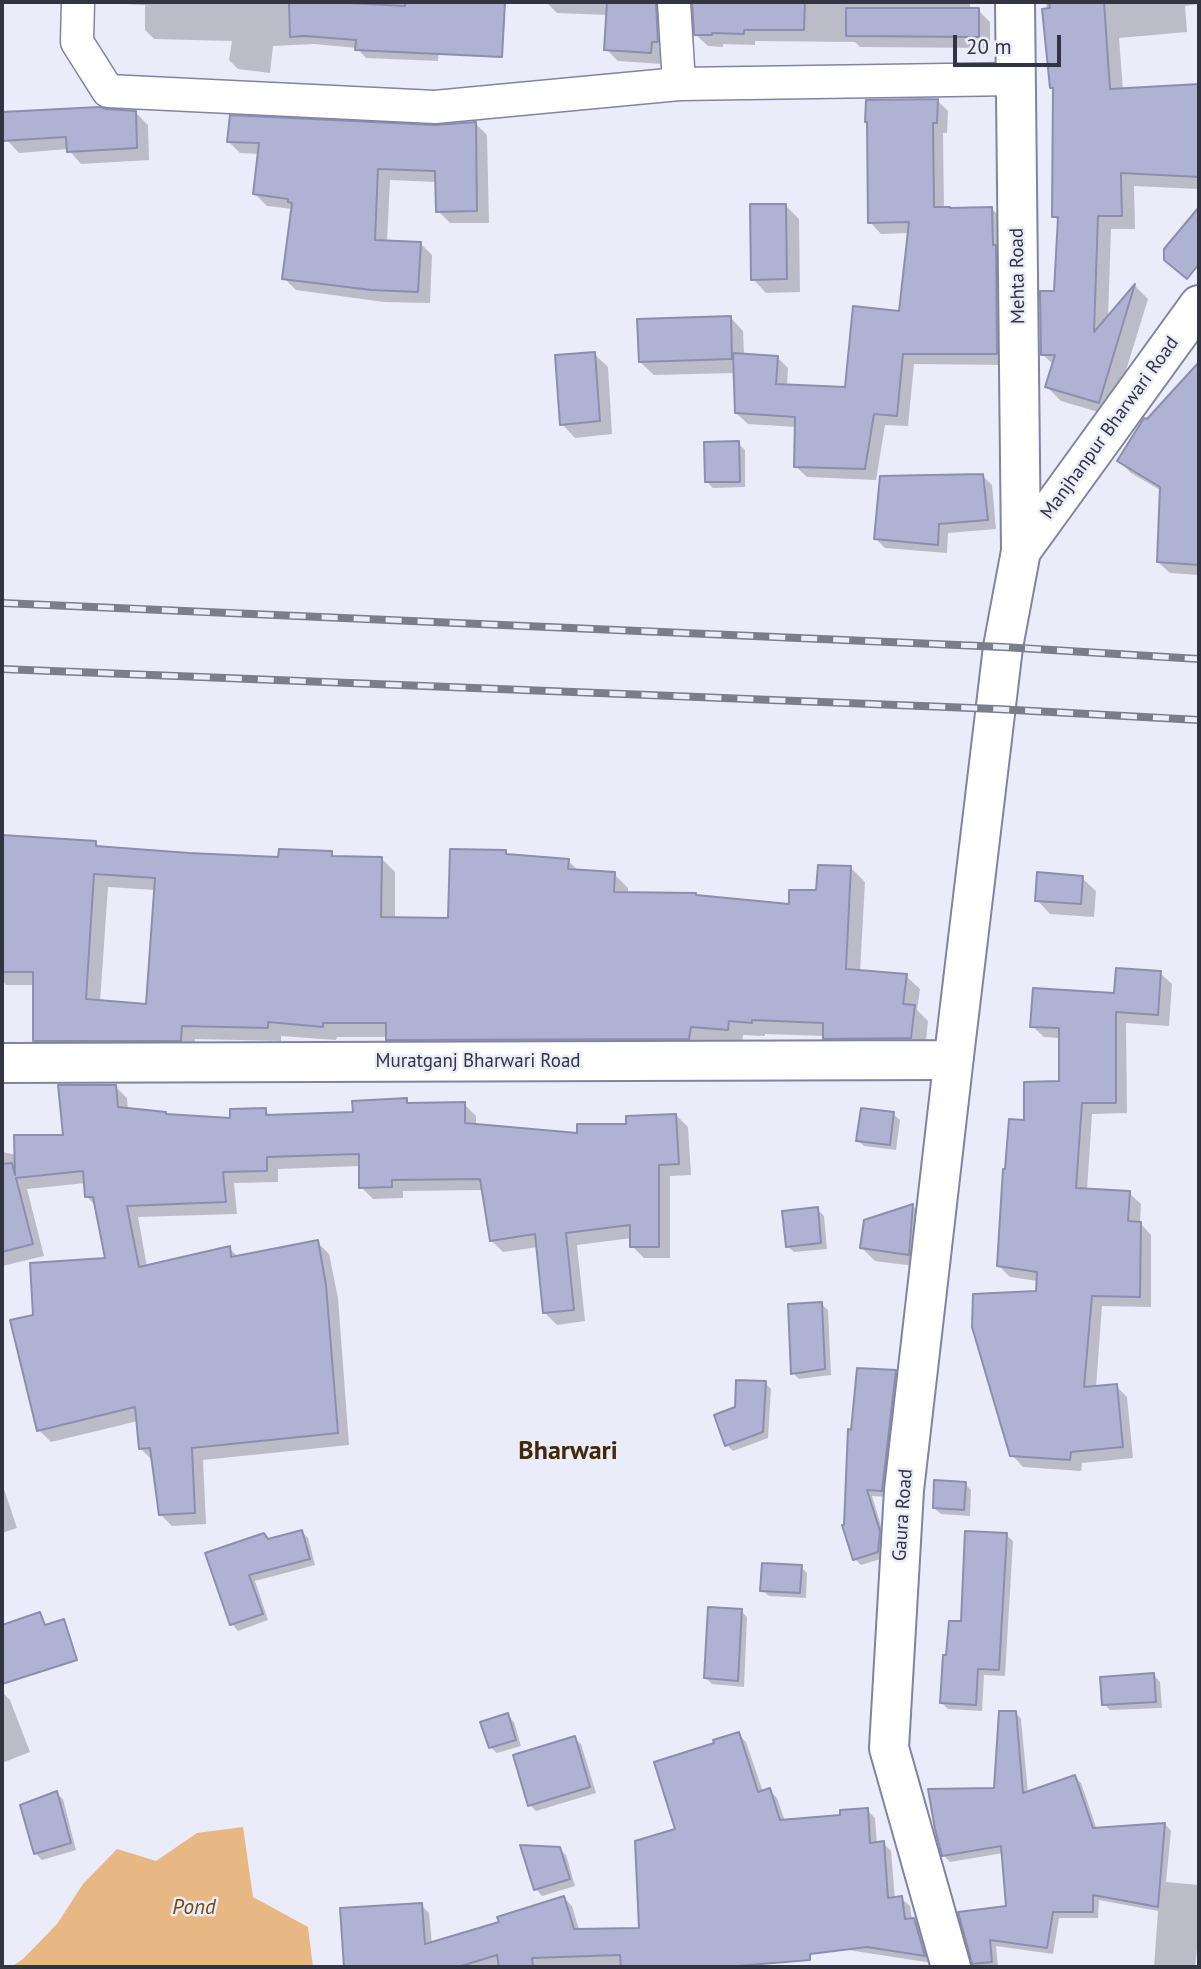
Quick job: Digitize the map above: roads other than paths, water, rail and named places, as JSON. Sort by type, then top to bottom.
[{"type":"main road","name":"Mehta Road","points":[[1016,2],[1021,551]]},
{"type":"main road","name":"Manjhanpur Bharwari Road","points":[[1021,551],[1195,319]]},
{"type":"main road","name":"Gaura Road","points":[[951,1967],[889,1748],[904,1490],[1003,647],[1021,551]]},
{"type":"main road","name":"Muratganj Bharwari Road","points":[[2,1063],[945,1060],[954,1056]]},
{"type":"street","points":[[78,2],[77,41],[108,91],[435,107],[679,84],[1016,79]]},
{"type":"street","points":[[674,2],[679,84]]},
{"type":"water","name":"Pond","points":[[243,1827],[253,1897],[308,1927],[313,1967],[11,1967],[23,1959],[57,1924],[83,1884],[117,1849],[156,1861],[197,1833]]},
{"type":"railway","points":[[2,603],[1003,647],[1199,659]]},
{"type":"railway","points":[[2,669],[996,709],[1199,720]]},
{"type":"district","name":"Bharwari","points":[[568,1452]]}]
